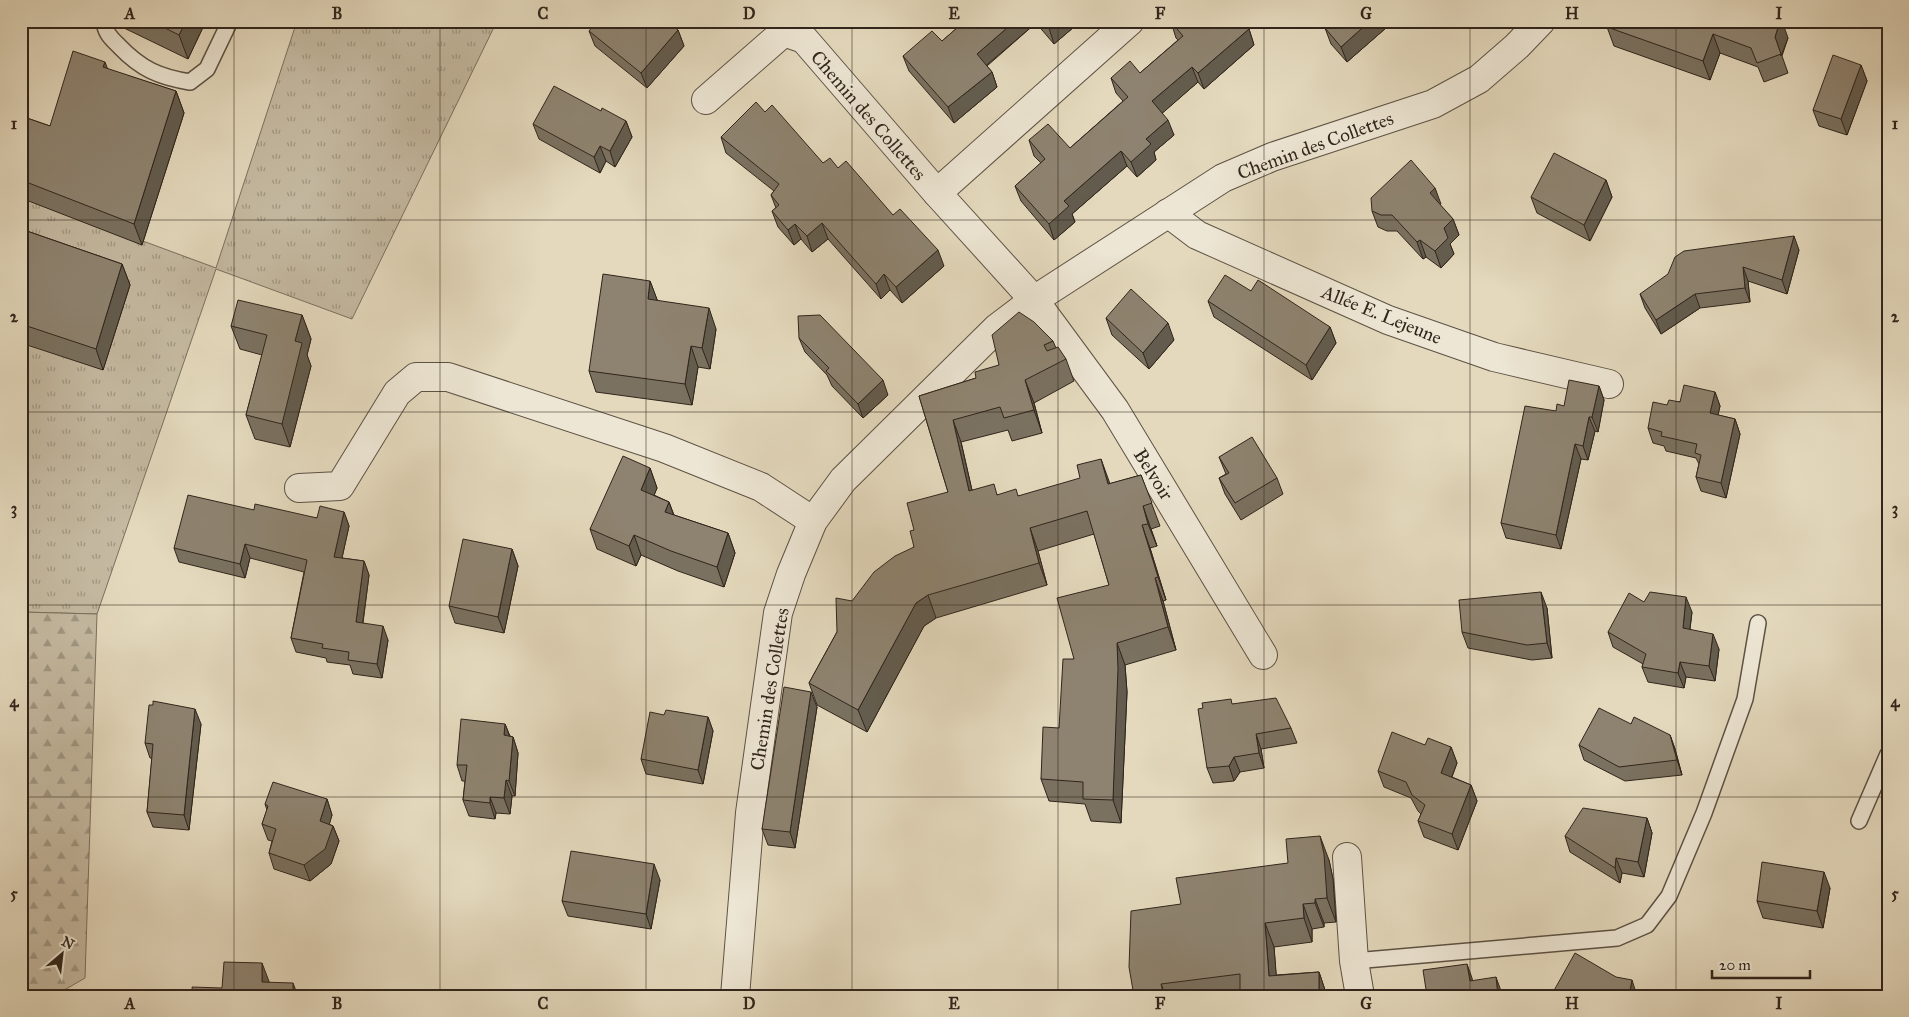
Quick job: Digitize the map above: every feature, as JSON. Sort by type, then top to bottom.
[{"type":"street","name":"Chemin des Collettes","points":[[937,193],[1130,21]]},
{"type":"street","name":"Chemin des Collettes","points":[[735,996],[750,814],[778,613],[791,574],[813,521],[843,480],[997,328],[1034,300],[1224,178],[1272,157],[1432,104],[1479,79],[1517,46],[1541,21]]},
{"type":"street","name":"Chemin des Collettes","points":[[706,100],[784,32],[804,39],[937,193],[1034,300]]},
{"type":"street","name":"Allée E. Lejeune","points":[[1168,213],[1197,235],[1388,320],[1494,357],[1609,384]]},
{"type":"street","name":"Belvoir","points":[[1034,300],[1115,410],[1263,655]]},
{"type":"street","points":[[300,488],[340,486],[397,393],[416,377],[448,377],[664,448],[761,487],[813,521]]},
{"type":"street","points":[[1347,857],[1354,961],[1360,996]]},
{"type":"lane","points":[[104,21],[105,31],[136,64],[166,78],[190,82],[207,69],[230,21]]},
{"type":"lane","points":[[1354,961],[1616,938],[1647,925],[1669,896],[1707,804],[1745,699],[1758,623]]},
{"type":"lane","points":[[1859,821],[1888,754]]},
{"type":"green space","points":[[297,21],[497,21],[352,319],[216,269],[97,614],[21,612],[21,196],[216,268]]},
{"type":"green space","points":[[21,612],[97,614],[85,978],[54,996],[21,996]]},
{"type":"building","points":[[151,21],[186,21],[179,35]]},
{"type":"building","points":[[597,21],[667,21],[678,30],[641,73],[589,31]]},
{"type":"building","points":[[965,21],[1015,21],[977,54],[992,72],[948,107],[903,56],[932,31],[942,41]]},
{"type":"building","points":[[1042,21],[1057,21],[1049,28]]},
{"type":"building","points":[[1172,21],[1242,21],[1249,29],[1198,73],[1192,67],[1152,101],[1168,120],[1146,139],[1151,144],[1131,162],[1121,151],[1064,201],[1069,206],[1049,224],[1015,186],[1045,159],[1029,140],[1048,124],[1070,148],[1128,97],[1111,78],[1130,61],[1140,73],[1183,36]]},
{"type":"building","points":[[1328,21],[1370,21],[1341,47],[1325,28],[1330,23]]},
{"type":"building","points":[[1609,21],[1780,21],[1775,37],[1781,54],[1757,63],[1751,48],[1713,34],[1703,61],[1607,27]]},
{"type":"building","points":[[73,51],[105,62],[103,67],[176,91],[134,224],[21,180],[21,116],[50,126]]},
{"type":"building","points":[[1833,55],[1861,65],[1841,119],[1813,110]]},
{"type":"building","points":[[554,86],[601,111],[602,108],[626,121],[610,151],[600,146],[594,157],[533,124]]},
{"type":"building","points":[[756,102],[765,112],[772,105],[823,163],[830,158],[838,168],[846,161],[893,215],[900,209],[938,250],[896,287],[884,274],[876,284],[822,223],[807,236],[795,224],[788,230],[772,211],[779,205],[771,195],[779,184],[721,137]]},
{"type":"building","points":[[1554,153],[1606,180],[1584,225],[1531,197]]},
{"type":"building","points":[[1411,160],[1435,188],[1430,193],[1453,219],[1444,228],[1448,238],[1435,251],[1420,240],[1417,242],[1392,215],[1381,215],[1372,211],[1371,198]]},
{"type":"building","points":[[21,229],[122,264],[96,349],[21,324]]},
{"type":"building","points":[[1794,236],[1782,280],[1743,267],[1745,288],[1695,294],[1656,320],[1640,294],[1668,274],[1675,257],[1684,251]]},
{"type":"building","points":[[603,274],[650,281],[648,299],[709,308],[702,348],[691,346],[685,384],[589,371]]},
{"type":"building","points":[[1225,275],[1251,291],[1258,280],[1330,327],[1306,365],[1208,301]]},
{"type":"building","points":[[1131,289],[1168,323],[1143,353],[1106,318]]},
{"type":"building","points":[[238,300],[302,315],[295,341],[302,343],[282,424],[246,415],[267,335],[231,326]]},
{"type":"building","points":[[1019,312],[1034,322],[1053,341],[1044,345],[1047,351],[1058,347],[1066,359],[1025,380],[1034,410],[1004,418],[1000,407],[953,420],[969,491],[994,484],[997,495],[1016,489],[1018,496],[1080,478],[1077,465],[1101,459],[1108,484],[1141,475],[1152,503],[1143,506],[1148,524],[1142,525],[1158,577],[1155,578],[1168,627],[1117,643],[1118,669],[1113,800],[1083,799],[1083,782],[1041,779],[1043,727],[1059,728],[1063,659],[1074,659],[1057,598],[1109,585],[1087,511],[1030,528],[1039,563],[928,595],[916,603],[858,710],[809,683],[837,632],[836,598],[852,601],[874,572],[895,556],[914,547],[910,531],[914,530],[907,503],[948,492],[919,396],[976,378],[975,372],[999,365],[992,335]]},
{"type":"building","points":[[820,315],[883,380],[858,404],[826,371],[829,368],[799,338],[798,316]]},
{"type":"building","points":[[1569,380],[1599,386],[1592,417],[1589,417],[1583,446],[1575,444],[1556,535],[1501,523],[1525,406],[1556,411],[1557,404],[1564,406]]},
{"type":"building","points":[[1684,385],[1715,392],[1710,413],[1735,419],[1721,483],[1696,477],[1701,455],[1695,453],[1697,444],[1661,436],[1662,432],[1648,428],[1653,402],[1667,405],[1669,400],[1680,402]]},
{"type":"building","points":[[1252,437],[1277,478],[1235,503],[1219,478],[1229,473],[1219,457]]},
{"type":"building","points":[[623,456],[650,468],[641,490],[669,502],[665,512],[728,533],[717,567],[671,551],[634,535],[629,546],[590,529]]},
{"type":"building","points":[[188,495],[254,510],[255,504],[317,518],[320,506],[344,512],[334,557],[364,561],[356,622],[383,626],[377,664],[348,660],[349,652],[322,648],[323,644],[291,638],[307,560],[245,544],[240,564],[174,548]]},
{"type":"building","points":[[463,539],[512,549],[498,617],[449,606]]},
{"type":"building","points":[[1541,592],[1547,643],[1527,645],[1462,632],[1459,600]]},
{"type":"building","points":[[1650,592],[1686,597],[1683,628],[1713,634],[1709,666],[1680,662],[1678,673],[1642,667],[1646,654],[1608,632],[1629,593],[1644,602]]},
{"type":"building","points":[[784,687],[811,692],[790,832],[762,829]]},
{"type":"building","points":[[1276,698],[1291,728],[1256,734],[1259,753],[1234,757],[1229,766],[1207,768],[1198,709],[1203,708],[1202,703],[1231,699],[1232,704]]},
{"type":"building","points":[[153,701],[195,709],[184,815],[147,812],[153,744],[145,743],[149,705],[153,705]]},
{"type":"building","points":[[1599,708],[1631,724],[1634,717],[1670,735],[1677,760],[1619,767],[1579,745]]},
{"type":"building","points":[[666,710],[708,717],[698,770],[641,759],[650,712],[664,715]]},
{"type":"building","points":[[461,719],[505,724],[504,735],[513,737],[509,781],[506,780],[504,798],[490,797],[490,803],[463,800],[467,765],[457,765]]},
{"type":"building","points":[[1392,732],[1425,745],[1428,738],[1451,747],[1441,773],[1471,785],[1452,834],[1418,821],[1425,805],[1412,795],[1406,782],[1378,771]]},
{"type":"building","points":[[273,782],[327,799],[320,821],[333,826],[325,849],[304,865],[269,853],[276,829],[262,824],[268,806],[265,804]]},
{"type":"building","points":[[1583,808],[1647,818],[1638,862],[1616,858],[1615,868],[1565,836]]},
{"type":"building","points":[[1320,836],[1324,854],[1327,898],[1315,899],[1315,903],[1303,904],[1304,918],[1265,923],[1269,976],[1319,972],[1319,996],[1240,996],[1240,974],[1161,984],[1164,996],[1134,996],[1129,967],[1131,911],[1181,904],[1176,878],[1288,863],[1286,839]]},
{"type":"building","points":[[571,851],[654,864],[646,914],[562,901]]},
{"type":"building","points":[[1762,862],[1824,872],[1817,911],[1757,901]]},
{"type":"building","points":[[1575,953],[1616,977],[1632,980],[1629,996],[1555,996],[1552,994]]},
{"type":"building","points":[[224,962],[262,963],[262,982],[293,983],[293,996],[193,996],[192,987],[222,988]]},
{"type":"building","points":[[1467,964],[1470,981],[1496,977],[1498,996],[1427,996],[1423,970]]}]
